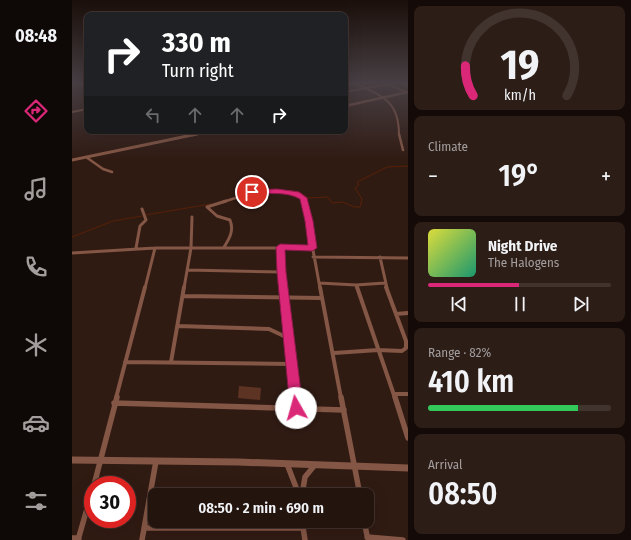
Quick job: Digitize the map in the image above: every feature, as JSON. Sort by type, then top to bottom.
[{"type":"street","points":[[393,108],[399,123],[399,142],[403,150]]},
{"type":"street","points":[[72,112],[84,110]]},
{"type":"street","points":[[72,160],[198,134]]},
{"type":"street","points":[[86,157],[103,169],[112,172]]},
{"type":"street","points":[[224,248],[232,235],[230,220],[224,221],[220,219],[207,207],[253,192],[294,193],[303,198],[309,223],[313,257],[334,353],[359,488]]},
{"type":"street","points":[[136,248],[140,226],[146,220],[146,215],[142,209]]},
{"type":"street","points":[[171,362],[191,248],[192,217]]},
{"type":"street","points":[[280,247],[281,272],[296,408]]},
{"type":"street","points":[[72,253],[136,248],[312,248]]},
{"type":"street","points":[[96,476],[155,248]]},
{"type":"street","points":[[313,257],[408,258]]},
{"type":"street","points":[[334,353],[378,350],[402,351],[406,348],[407,341],[386,283],[380,257]]},
{"type":"street","points":[[187,270],[281,272]]},
{"type":"street","points":[[319,283],[356,285],[386,283]]},
{"type":"street","points":[[356,285],[378,350],[384,362],[408,438]]},
{"type":"street","points":[[183,296],[322,298]]},
{"type":"street","points":[[396,314],[408,313]]},
{"type":"street","points":[[178,326],[269,329],[288,338]]},
{"type":"street","points":[[125,362],[292,364]]},
{"type":"street","points":[[394,394],[408,394]]},
{"type":"street","points":[[114,403],[344,410]]},
{"type":"street","points":[[72,460],[101,459],[408,468]]},
{"type":"street","points":[[142,540],[156,461]]},
{"type":"street","points":[[286,464],[296,488]]},
{"type":"street","points":[[303,488],[305,477],[315,465]]},
{"type":"street","points":[[76,539],[84,514]]},
{"type":"street","points":[[303,528],[304,540]]},
{"type":"street","points":[[365,528],[367,538],[403,540]]},
{"type":"shaded area","points":[[239,386],[261,388],[260,400],[238,398]]},
{"type":"waterway","points":[[235,197],[251,190],[293,191],[299,192],[308,198],[328,197],[332,203],[343,202],[354,207],[360,207],[362,199],[355,188],[359,185],[357,182],[387,167],[408,166]]},
{"type":"waterway","points":[[145,215],[211,204]]},
{"type":"waterway","points":[[72,237],[113,221],[142,216]]},
{"type":"route","points":[[252,192],[292,192],[302,197],[305,202],[309,221],[312,248],[280,247],[281,272],[296,408]]}]
